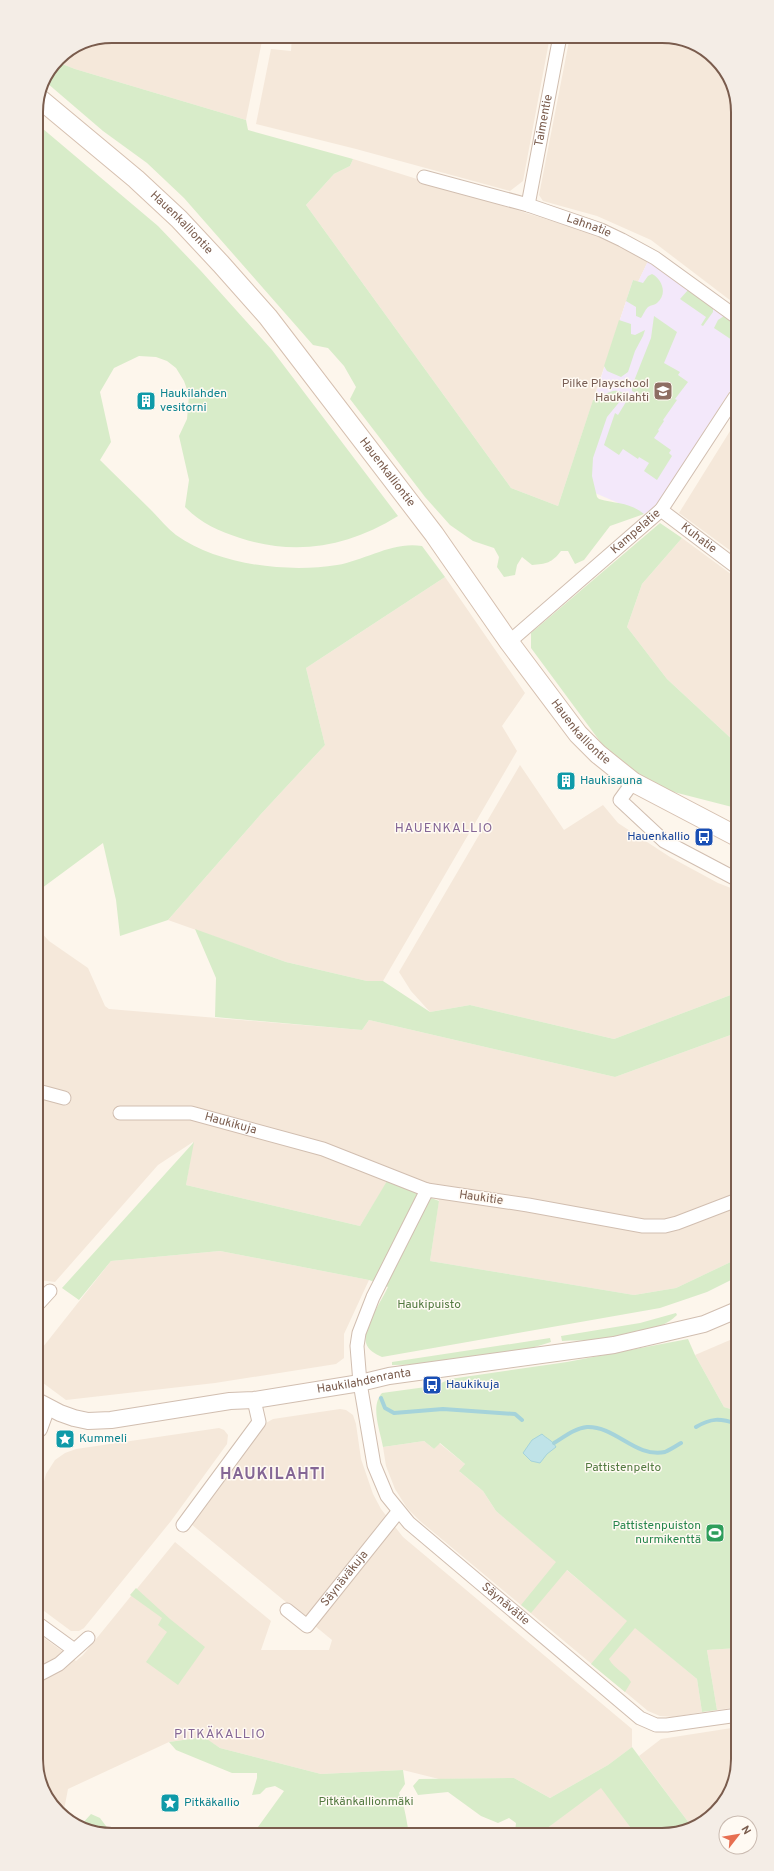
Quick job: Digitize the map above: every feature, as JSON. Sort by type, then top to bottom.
[{"type":"main road","name":"Hauenkalliontie","points":[[44,102],[136,179],[179,219],[268,317],[434,534],[509,642],[578,734],[598,754],[634,782],[731,833]]},
{"type":"street","name":"Taimentie","points":[[528,205],[559,43]]},
{"type":"street","name":"Lahnatie","points":[[424,177],[528,205],[601,230],[635,246],[655,258],[731,313]]},
{"type":"street","name":"Kampelatie","points":[[509,642],[661,510],[731,403]]},
{"type":"street","name":"Kuhatie","points":[[661,510],[731,563]]},
{"type":"street","points":[[634,782],[620,800],[664,841],[731,876]]},
{"type":"street","points":[[43,1092],[64,1098]]},
{"type":"street","name":"Haukikuja","points":[[120,1113],[191,1113],[323,1149],[427,1190]]},
{"type":"street","points":[[360,1383],[357,1346],[361,1327],[379,1286],[427,1190]]},
{"type":"street","name":"Haukitie","points":[[427,1190],[528,1205],[643,1226],[665,1226],[677,1223],[731,1202]]},
{"type":"street","points":[[43,1299],[50,1291]]},
{"type":"street","name":"Haukilahdenranta","points":[[43,1404],[60,1413],[88,1421],[132,1418],[230,1401],[254,1400],[360,1383],[389,1376],[614,1345],[704,1324],[731,1313]]},
{"type":"street","name":"Säynävätie","points":[[360,1383],[374,1465],[388,1496],[398,1512],[409,1523],[640,1718],[656,1725],[667,1725],[731,1716]]},
{"type":"street","points":[[183,1525],[258,1422],[254,1400]]},
{"type":"street","name":"Säynäväkuja","points":[[287,1610],[307,1626],[398,1512]]},
{"type":"street","points":[[43,1627],[73,1649]]},
{"type":"street","points":[[43,1672],[59,1664],[73,1649],[88,1638]]},
{"type":"shaded area","points":[[262,43],[246,120],[62,64],[85,48],[98,44]]},
{"type":"shaded area","points":[[292,43],[549,43],[523,181],[510,191],[356,149],[256,124],[271,49],[291,51]]},
{"type":"shaded area","points":[[569,43],[662,43],[690,48],[697,52],[717,70],[724,81],[730,103],[731,301],[651,240],[597,216],[543,201],[539,195]]},
{"type":"shaded area","points":[[353,159],[603,237],[648,261],[638,282],[633,280],[558,506],[511,488],[306,205],[334,174],[350,166]]},
{"type":"shaded area","name":"Pilke Playschool Haukilahti","points":[[648,261],[731,322],[731,389],[662,497],[652,509],[644,514],[567,481],[633,280],[638,282]]},
{"type":"shaded area","points":[[731,429],[731,551],[679,513]]},
{"type":"shaded area","points":[[682,538],[731,574],[731,738],[667,679],[627,627],[642,584]]},
{"type":"shaded area","points":[[445,577],[525,693],[502,726],[517,751],[383,981],[367,981],[286,962],[168,920],[261,814],[325,745],[306,668]]},
{"type":"shaded area","points":[[520,765],[564,830],[603,805],[618,823],[670,857],[718,883],[731,888],[731,995],[614,1039],[470,1005],[430,1012],[411,991],[399,972]]},
{"type":"shaded area","points":[[43,934],[49,941],[88,968],[105,1006],[109,1009],[362,1030],[369,1020],[615,1077],[731,1035],[731,1262],[676,1288],[634,1295],[430,1261],[439,1200],[387,1182],[360,1226],[186,1185],[193,1142],[158,1165],[55,1282],[43,1280]]},
{"type":"shaded area","points":[[220,1251],[369,1280],[344,1334],[344,1358],[336,1364],[215,1383],[66,1400],[43,1383],[43,1347],[111,1261]]},
{"type":"shaded area","points":[[731,1340],[731,1409],[724,1407],[695,1355]]},
{"type":"shaded area","points":[[340,1409],[346,1410],[353,1415],[356,1424],[361,1459],[373,1494],[381,1509],[403,1537],[632,1729],[632,1747],[608,1765],[550,1798],[514,1778],[439,1779],[403,1770],[321,1774],[220,1748],[203,1737],[169,1742],[68,1789],[64,1809],[63,1808],[52,1794],[44,1768],[43,1637],[76,1661],[83,1655],[175,1542],[271,1621],[261,1650],[329,1650],[332,1640],[191,1524],[259,1429],[273,1419]]},
{"type":"shaded area","points":[[219,1428],[224,1430],[228,1435],[227,1444],[171,1521],[84,1628],[79,1631],[71,1631],[43,1610],[43,1485],[46,1474],[55,1460],[65,1453],[76,1449]]},
{"type":"shaded area","points":[[424,1441],[434,1449],[439,1443],[465,1464],[460,1472],[483,1491],[496,1511],[697,1679],[702,1712],[673,1717],[660,1716],[648,1711],[420,1521],[407,1508],[395,1489],[386,1466],[383,1447]]},
{"type":"shaded area","points":[[731,1648],[731,1708],[717,1710],[707,1650]]},
{"type":"shaded area","points":[[731,1728],[730,1768],[724,1790],[711,1808],[693,1821],[689,1822],[639,1756],[661,1739]]},
{"type":"shaded area","points":[[601,1787],[631,1828],[547,1828]]},
{"type":"green space","points":[[62,64],[246,120],[248,130],[353,159],[350,166],[334,174],[306,205],[511,488],[558,506],[593,400],[612,391],[619,391],[623,393],[621,400],[607,417],[593,458],[592,476],[597,497],[599,499],[628,505],[644,514],[610,526],[584,560],[575,564],[568,551],[561,551],[552,560],[541,564],[532,565],[522,557],[517,565],[515,575],[504,577],[497,567],[499,557],[494,548],[473,541],[450,525],[425,497],[350,399],[356,387],[344,366],[328,348],[313,345],[184,198],[147,163],[103,131],[48,84]]},
{"type":"green space","points":[[43,129],[158,226],[201,271],[272,350],[398,516],[379,527],[360,535],[341,541],[301,547],[281,547],[240,538],[204,522],[185,507],[189,480],[179,436],[187,419],[189,395],[184,381],[176,368],[167,361],[156,357],[139,356],[114,368],[100,392],[111,442],[100,460],[176,535],[193,545],[232,560],[275,567],[317,567],[348,563],[390,548],[411,545],[422,546],[445,577],[306,668],[325,745],[261,814],[168,920],[120,936],[116,900],[103,843],[43,887]]},
{"type":"green space","points":[[652,274],[659,279],[661,283],[663,291],[662,295],[657,303],[648,307],[641,318],[636,316],[636,307],[626,301],[633,280],[643,283],[648,276]]},
{"type":"green space","points":[[688,290],[713,308],[713,312],[703,326],[701,325],[706,317],[680,299]]},
{"type":"green space","points":[[654,316],[677,332],[664,363],[680,372],[678,375],[688,382],[675,399],[677,400],[663,420],[664,421],[658,430],[659,431],[654,438],[671,450],[669,453],[672,456],[657,480],[644,471],[649,463],[639,457],[638,459],[623,449],[619,455],[604,445],[615,413],[618,415],[629,397],[639,402],[643,397],[632,391],[632,386],[651,338]]},
{"type":"green space","points":[[724,316],[731,321],[731,339],[714,328],[718,320]]},
{"type":"green space","points":[[619,320],[631,324],[631,334],[635,335],[645,330],[635,351],[628,372],[621,377],[607,371],[604,366]]},
{"type":"green space","points":[[660,523],[682,538],[642,584],[627,627],[667,679],[731,738],[731,807],[658,788],[610,755],[531,648],[531,633]]},
{"type":"green space","points":[[195,929],[286,962],[367,981],[383,981],[430,1012],[470,1005],[614,1039],[731,995],[731,1035],[615,1077],[369,1020],[362,1030],[215,1017],[216,978]]},
{"type":"green space","name":"Haukipuisto","points":[[194,1142],[186,1185],[360,1226],[387,1181],[439,1201],[430,1261],[634,1295],[676,1288],[731,1262],[731,1280],[707,1292],[660,1308],[382,1357],[368,1348],[366,1337],[373,1315],[388,1287],[369,1280],[220,1251],[111,1261],[79,1300],[62,1288]]},
{"type":"green space","points":[[676,1313],[677,1315],[660,1326],[638,1334],[603,1339],[562,1341],[561,1336],[640,1323]]},
{"type":"green space","points":[[550,1338],[551,1342],[512,1354],[442,1364],[392,1365],[392,1362]]},
{"type":"green space","name":"Pattistenpelto","points":[[688,1339],[695,1355],[724,1407],[731,1409],[731,1648],[707,1650],[717,1710],[702,1712],[697,1679],[635,1628],[609,1659],[614,1666],[631,1682],[625,1692],[591,1664],[627,1621],[567,1570],[531,1613],[521,1605],[556,1562],[496,1511],[483,1491],[459,1471],[465,1464],[440,1443],[434,1449],[424,1441],[383,1447],[376,1411],[378,1398],[382,1393],[426,1387],[431,1390],[436,1389],[439,1384],[450,1379],[567,1362]]},
{"type":"green space","points":[[136,1588],[170,1619],[205,1647],[178,1685],[146,1662],[167,1632],[158,1625],[162,1618],[130,1595]]},
{"type":"green space","name":"Pitkänkallionmäki","points":[[204,1737],[220,1748],[321,1774],[403,1770],[405,1784],[399,1793],[408,1828],[259,1828],[258,1827],[284,1791],[275,1786],[266,1788],[260,1794],[252,1795],[257,1773],[232,1773],[176,1750],[169,1742]]},
{"type":"green space","points":[[632,1747],[689,1822],[662,1828],[631,1828],[601,1788],[547,1828],[515,1828],[516,1823],[509,1818],[498,1823],[481,1816],[448,1792],[418,1795],[413,1786],[419,1779],[514,1778],[550,1798],[608,1765]]},
{"type":"green space","points":[[91,1814],[100,1818],[108,1828],[94,1826],[84,1822]]},
{"type":"water","points":[[542,1434],[556,1447],[547,1454],[540,1463],[531,1461],[523,1453],[532,1440]]},
{"type":"waterway","points":[[381,1398],[385,1408],[394,1413],[443,1409],[515,1414],[522,1420]]},
{"type":"waterway","points":[[696,1427],[706,1422],[716,1420],[731,1422]]},
{"type":"waterway","points":[[554,1443],[574,1431],[587,1427],[607,1431],[635,1446],[654,1453],[665,1452],[681,1443]]},
{"type":"place","name":"Pilke Playschool Haukilahti","points":[[663,391]]},
{"type":"place","name":"Haukilahden vesitorni","points":[[146,401]]},
{"type":"place","name":"Haukisauna","points":[[566,781]]},
{"type":"place","name":"Hauenkallio","points":[[704,837]]},
{"type":"place","name":"Haukikuja","points":[[432,1385]]},
{"type":"place","name":"Kummeli","points":[[65,1439]]},
{"type":"place","name":"Pattistenpuiston nurmikenttä","points":[[715,1533]]},
{"type":"place","name":"Pitkäkallio","points":[[170,1803]]},
{"type":"district","name":"HAUENKALLIO","points":[[444,829]]},
{"type":"district","name":"HAUKILAHTI","points":[[273,1475]]},
{"type":"district","name":"PITKÄKALLIO","points":[[220,1735]]}]
